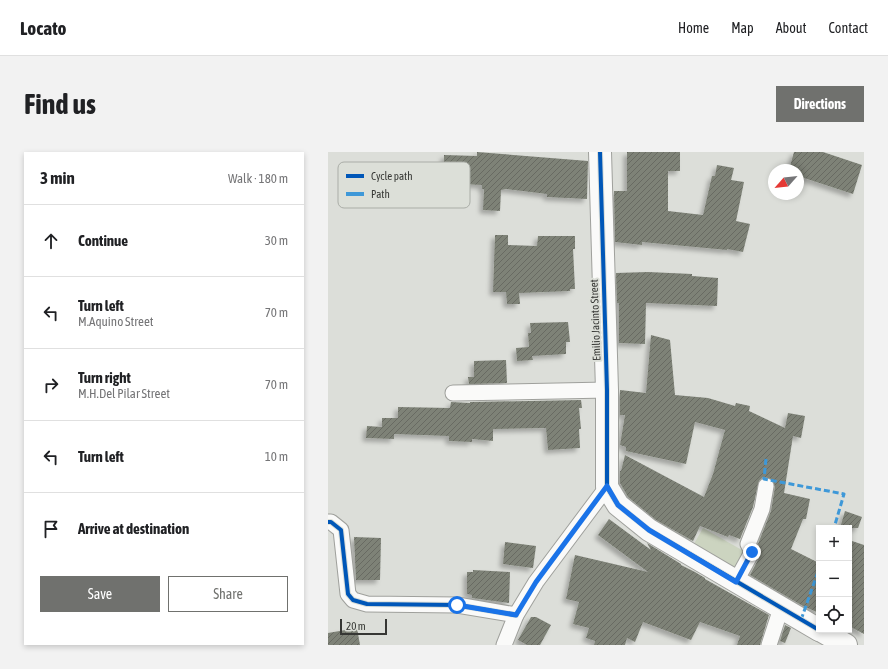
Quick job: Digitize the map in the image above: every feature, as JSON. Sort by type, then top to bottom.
[{"type":"street","name":"Emilio Jacinto Street","points":[[600,152],[607,390],[607,486]]},
{"type":"street","points":[[453,392],[607,390]]},
{"type":"street","points":[[504,645],[516,615],[536,582],[607,486],[618,505],[649,530],[816,628]]},
{"type":"street","points":[[736,582],[752,552],[748,544],[762,509],[766,486]]},
{"type":"street","points":[[328,522],[331,522],[341,530],[348,594],[353,600],[367,604],[457,605],[516,615]]},
{"type":"street","points":[[769,645],[781,608]]},
{"type":"street","points":[[824,633],[846,645]]},
{"type":"green space","points":[[703,528],[749,554],[736,577],[690,551]]},
{"type":"building","points":[[477,152],[588,161],[587,199],[547,197],[547,194],[506,189],[501,190],[500,211],[483,210],[484,189],[482,189],[482,185],[470,184],[470,162],[444,162],[444,155],[477,156]]},
{"type":"building","points":[[627,152],[680,152],[680,171],[668,171],[668,211],[703,215],[712,176],[715,176],[717,165],[734,168],[731,180],[744,182],[736,221],[750,224],[743,252],[727,249],[642,242],[642,245],[615,242],[614,191],[627,191]]},
{"type":"building","points":[[794,152],[823,152],[862,165],[853,194],[804,178],[804,164],[791,164]]},
{"type":"building","points":[[495,235],[508,235],[508,245],[537,246],[538,236],[575,236],[575,249],[573,249],[575,289],[570,289],[570,291],[519,293],[520,304],[507,304],[506,292],[493,292]]},
{"type":"building","points":[[648,272],[692,274],[692,276],[718,278],[717,306],[646,303],[645,344],[619,343],[619,303],[617,303],[616,273]]},
{"type":"building","points":[[568,322],[570,342],[566,342],[566,354],[532,356],[533,360],[517,361],[516,348],[529,347],[528,333],[531,333],[530,323]]},
{"type":"building","points":[[651,335],[670,340],[675,395],[708,398],[735,406],[736,403],[750,406],[749,411],[785,428],[788,413],[805,416],[801,438],[793,436],[784,493],[810,499],[806,519],[803,519],[791,549],[816,562],[816,612],[803,606],[750,575],[760,556],[761,552],[758,544],[771,511],[775,487],[771,479],[763,477],[759,481],[753,507],[740,539],[729,535],[728,537],[700,526],[693,541],[656,520],[628,497],[620,483],[620,471],[625,455],[704,497],[713,474],[725,430],[695,422],[686,464],[626,451],[626,447],[620,445],[625,415],[620,415],[620,390],[646,393]]},
{"type":"building","points":[[506,360],[507,383],[469,384],[468,377],[474,377],[474,361]]},
{"type":"building","points":[[581,400],[582,408],[579,408],[581,429],[579,429],[580,448],[548,450],[546,428],[493,429],[493,441],[472,439],[472,442],[449,441],[449,436],[394,434],[394,439],[366,438],[367,426],[382,427],[382,418],[398,418],[398,407],[450,408],[451,402],[470,403]]},
{"type":"building","points":[[845,511],[862,517],[858,528],[852,528],[852,525],[841,525]]},
{"type":"building","points":[[609,519],[651,550],[647,543],[681,565],[769,615],[760,645],[737,645],[740,636],[700,622],[691,640],[643,622],[635,642],[627,638],[625,645],[594,645],[595,641],[586,638],[589,628],[573,624],[579,602],[566,599],[575,555],[648,572],[598,535]]},
{"type":"building","points":[[354,537],[381,538],[380,580],[356,580]]},
{"type":"building","points":[[852,541],[864,545],[864,634],[852,628]]},
{"type":"building","points":[[505,542],[536,546],[533,568],[503,564]]},
{"type":"building","points":[[473,570],[510,572],[509,603],[472,598],[472,595],[467,594],[467,572],[473,572]]},
{"type":"building","points":[[531,617],[536,617],[551,625],[540,645],[527,645],[518,640]]},
{"type":"building","points":[[785,625],[791,628],[785,643],[780,641]]},
{"type":"building","points":[[357,628],[360,645],[328,645],[328,633]]},
{"type":"marked path","points":[[766,459],[764,479],[844,494],[835,525]]},
{"type":"marked path","points":[[801,620],[816,578]]},
{"type":"cycle path","points":[[600,152],[607,390],[607,487],[618,505],[649,530],[816,628]]},
{"type":"cycle path","points":[[328,522],[331,522],[341,530],[348,594],[353,600],[367,604],[457,605],[516,615]]},
{"type":"route","points":[[457,605],[516,615],[536,582],[607,486],[618,505],[649,530],[736,582],[752,552]]}]
